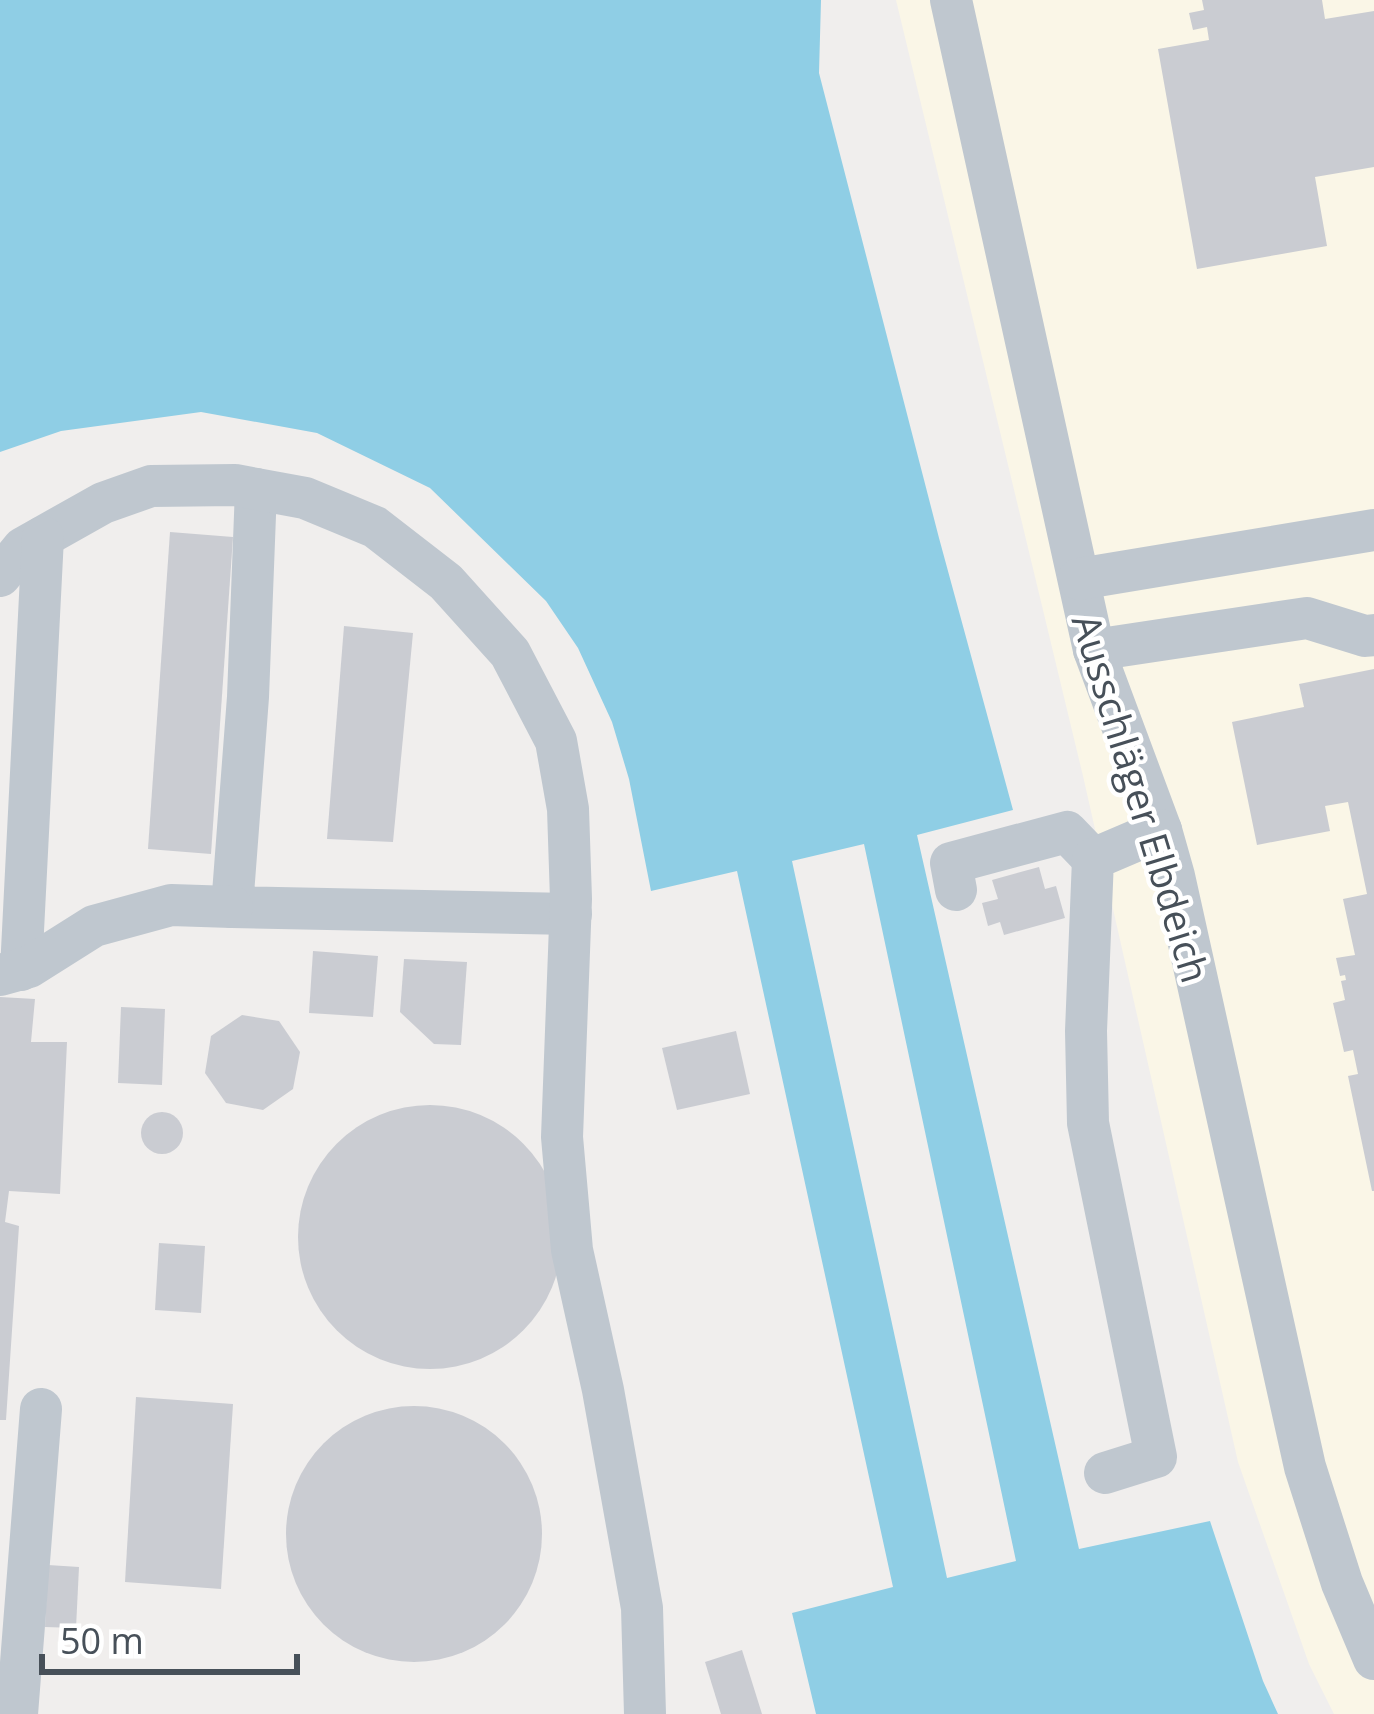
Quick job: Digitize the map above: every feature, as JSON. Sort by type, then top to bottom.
[{"type":"street","name":"Ausschläger Elbdeich","points":[[951,0],[1094,650],[1161,830],[1305,1467],[1342,1583],[1374,1660]]},
{"type":"street","points":[[0,575],[23,548],[103,503],[152,486],[235,485],[305,498],[375,527],[446,582],[510,653],[556,741],[568,808],[571,914],[562,1137],[572,1250],[642,1608],[645,1714]]},
{"type":"street","points":[[232,907],[248,697],[256,489]]},
{"type":"street","points":[[1079,580],[1374,530]]},
{"type":"street","points":[[43,537],[10,973],[50,956],[94,926],[171,905],[571,914]]},
{"type":"street","points":[[1094,650],[1307,618],[1374,635]]},
{"type":"street","points":[[1093,860],[1161,830]]},
{"type":"street","points":[[956,890],[950,863],[1067,832],[1093,860],[1086,1030],[1088,1123],[1156,1457],[1105,1473]]},
{"type":"street","points":[[16,1714],[41,1408]]},
{"type":"shaded area","points":[[896,0],[1374,0],[1374,1714],[1334,1714],[1309,1664],[1238,1462],[1083,776]]},
{"type":"water","points":[[0,0],[821,0],[819,73],[1013,810],[917,835],[1079,1549],[1210,1521],[1278,1714],[816,1714],[792,1613],[893,1587],[737,871],[651,891],[629,779],[612,722],[578,648],[546,601],[430,488],[317,433],[201,412],[61,431],[0,452]],"holes":[[[864,844],[1016,1561],[947,1578],[792,861]]]},
{"type":"building","points":[[1202,0],[1322,0],[1325,19],[1374,11],[1374,167],[1315,177],[1327,246],[1197,269],[1158,49],[1209,40],[1207,27],[1193,30],[1189,13],[1204,10]]},
{"type":"building","points":[[170,532],[233,537],[211,854],[148,849]]},
{"type":"building","points":[[344,626],[413,633],[393,842],[327,839]]},
{"type":"building","points":[[1374,669],[1372,1191],[1348,1076],[1358,1074],[1353,1050],[1344,1052],[1333,1003],[1345,1000],[1341,981],[1346,980],[1345,975],[1340,976],[1336,958],[1355,955],[1343,899],[1367,894],[1348,802],[1325,806],[1330,831],[1257,845],[1232,722],[1304,707],[1299,684]]},
{"type":"building","points":[[1039,867],[1045,889],[1056,886],[1065,918],[1004,935],[1000,922],[988,926],[982,903],[998,899],[992,880]]},
{"type":"building","points":[[313,951],[378,956],[373,1017],[309,1013]]},
{"type":"building","points":[[404,959],[467,962],[461,1045],[434,1044],[400,1012]]},
{"type":"building","points":[[0,997],[35,999],[31,1042],[67,1042],[60,1194],[9,1191],[5,1222],[19,1226],[6,1420],[0,1420]]},
{"type":"building","points":[[121,1007],[165,1009],[162,1085],[118,1083]]},
{"type":"building","points":[[242,1015],[279,1021],[300,1052],[293,1089],[263,1110],[226,1103],[205,1073],[211,1036]]},
{"type":"building","points":[[736,1031],[750,1094],[677,1110],[662,1048]]},
{"type":"building","points":[[430,1105],[480,1115],[523,1144],[552,1187],[562,1237],[552,1287],[523,1330],[480,1359],[430,1369],[380,1359],[337,1330],[308,1287],[298,1237],[308,1187],[337,1144],[380,1115]]},
{"type":"building","points":[[162,1112],[177,1118],[183,1133],[177,1148],[162,1154],[147,1148],[141,1133],[147,1118]]},
{"type":"building","points":[[159,1243],[205,1246],[201,1313],[155,1310]]},
{"type":"building","points":[[136,1397],[233,1404],[221,1589],[125,1582]]},
{"type":"building","points":[[414,1406],[463,1416],[505,1443],[532,1485],[542,1534],[532,1583],[505,1625],[463,1652],[414,1662],[365,1652],[323,1625],[296,1583],[286,1534],[296,1485],[323,1443],[365,1416]]},
{"type":"building","points":[[48,1565],[79,1567],[76,1628],[45,1627]]},
{"type":"building","points":[[742,1650],[762,1714],[721,1714],[705,1662]]}]
